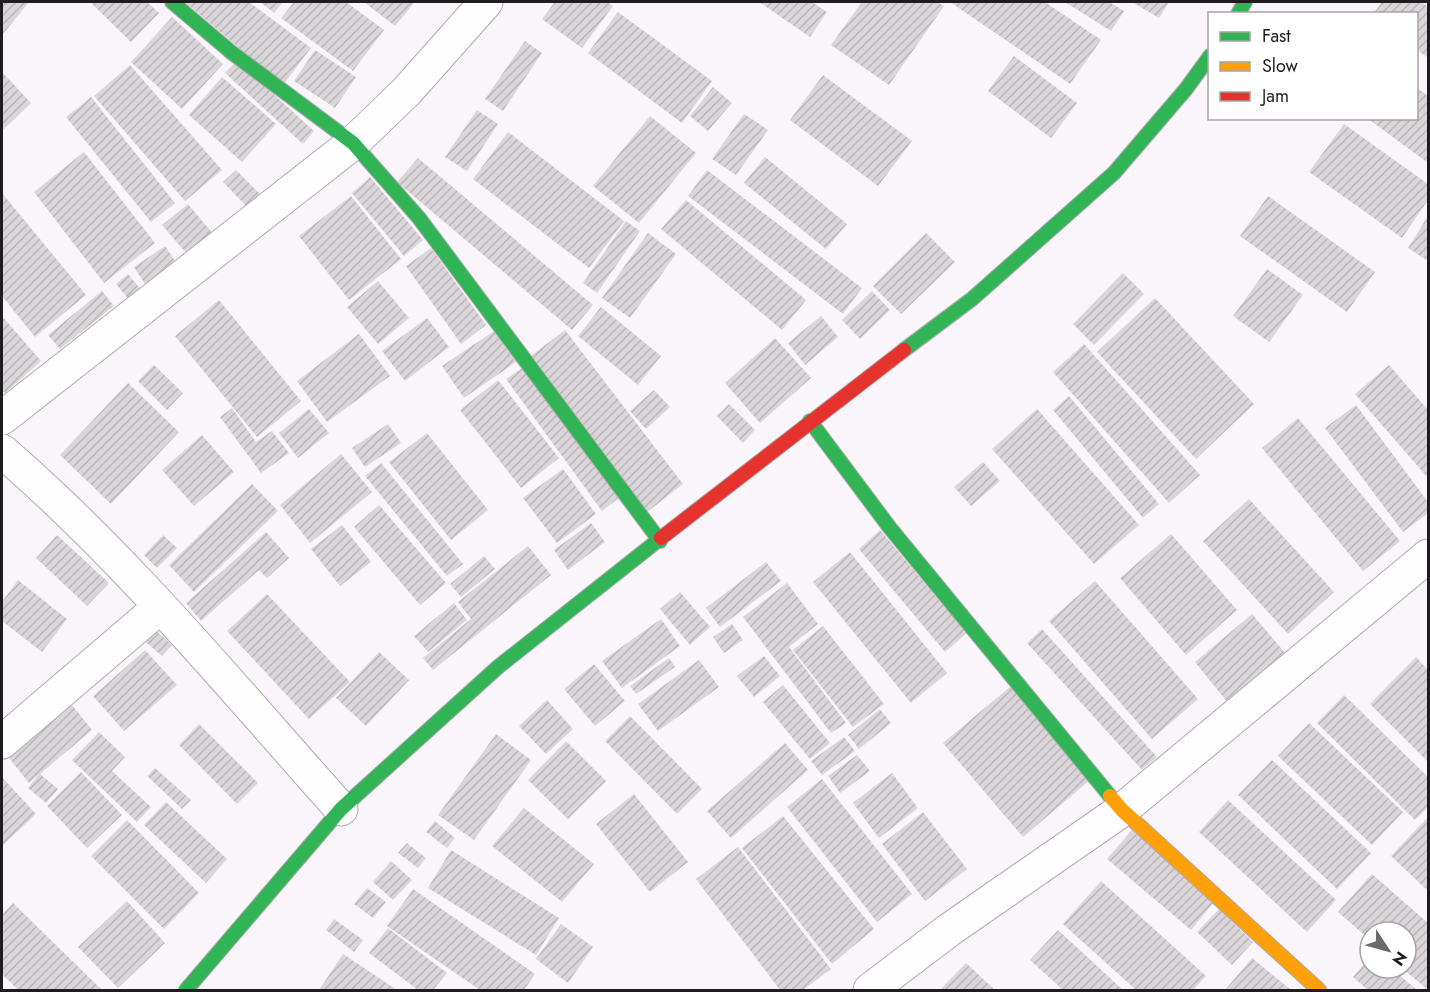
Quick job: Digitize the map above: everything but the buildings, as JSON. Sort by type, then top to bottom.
[{"type":"street","points":[[171,2],[231,52],[353,142],[419,218],[660,541]]},
{"type":"street","points":[[2,418],[353,142],[406,92],[486,2]]},
{"type":"street","points":[[186,990],[341,809],[498,667],[810,421],[972,299],[1114,172],[1186,89],[1208,57]]},
{"type":"street","points":[[810,421],[890,528],[1122,810],[1320,990]]},
{"type":"street","points":[[2,452],[60,501],[160,607],[341,809]]},
{"type":"street","points":[[870,990],[949,930],[1122,810],[1428,556]]},
{"type":"street","points":[[2,742],[160,607]]},
{"type":"traffic: fast","points":[[172,2],[231,52],[353,143],[419,218],[660,541]]},
{"type":"traffic: fast","points":[[1239,12],[1245,2]]},
{"type":"traffic: fast","points":[[904,350],[972,299],[1114,173],[1186,89],[1208,59]]},
{"type":"traffic: fast","points":[[810,421],[890,528],[1110,796]]},
{"type":"traffic: fast","points":[[186,990],[341,809],[498,667],[661,538]]},
{"type":"traffic: slow","points":[[1110,796],[1122,810],[1319,990]]},
{"type":"traffic: jam","points":[[661,538],[904,350]]}]
